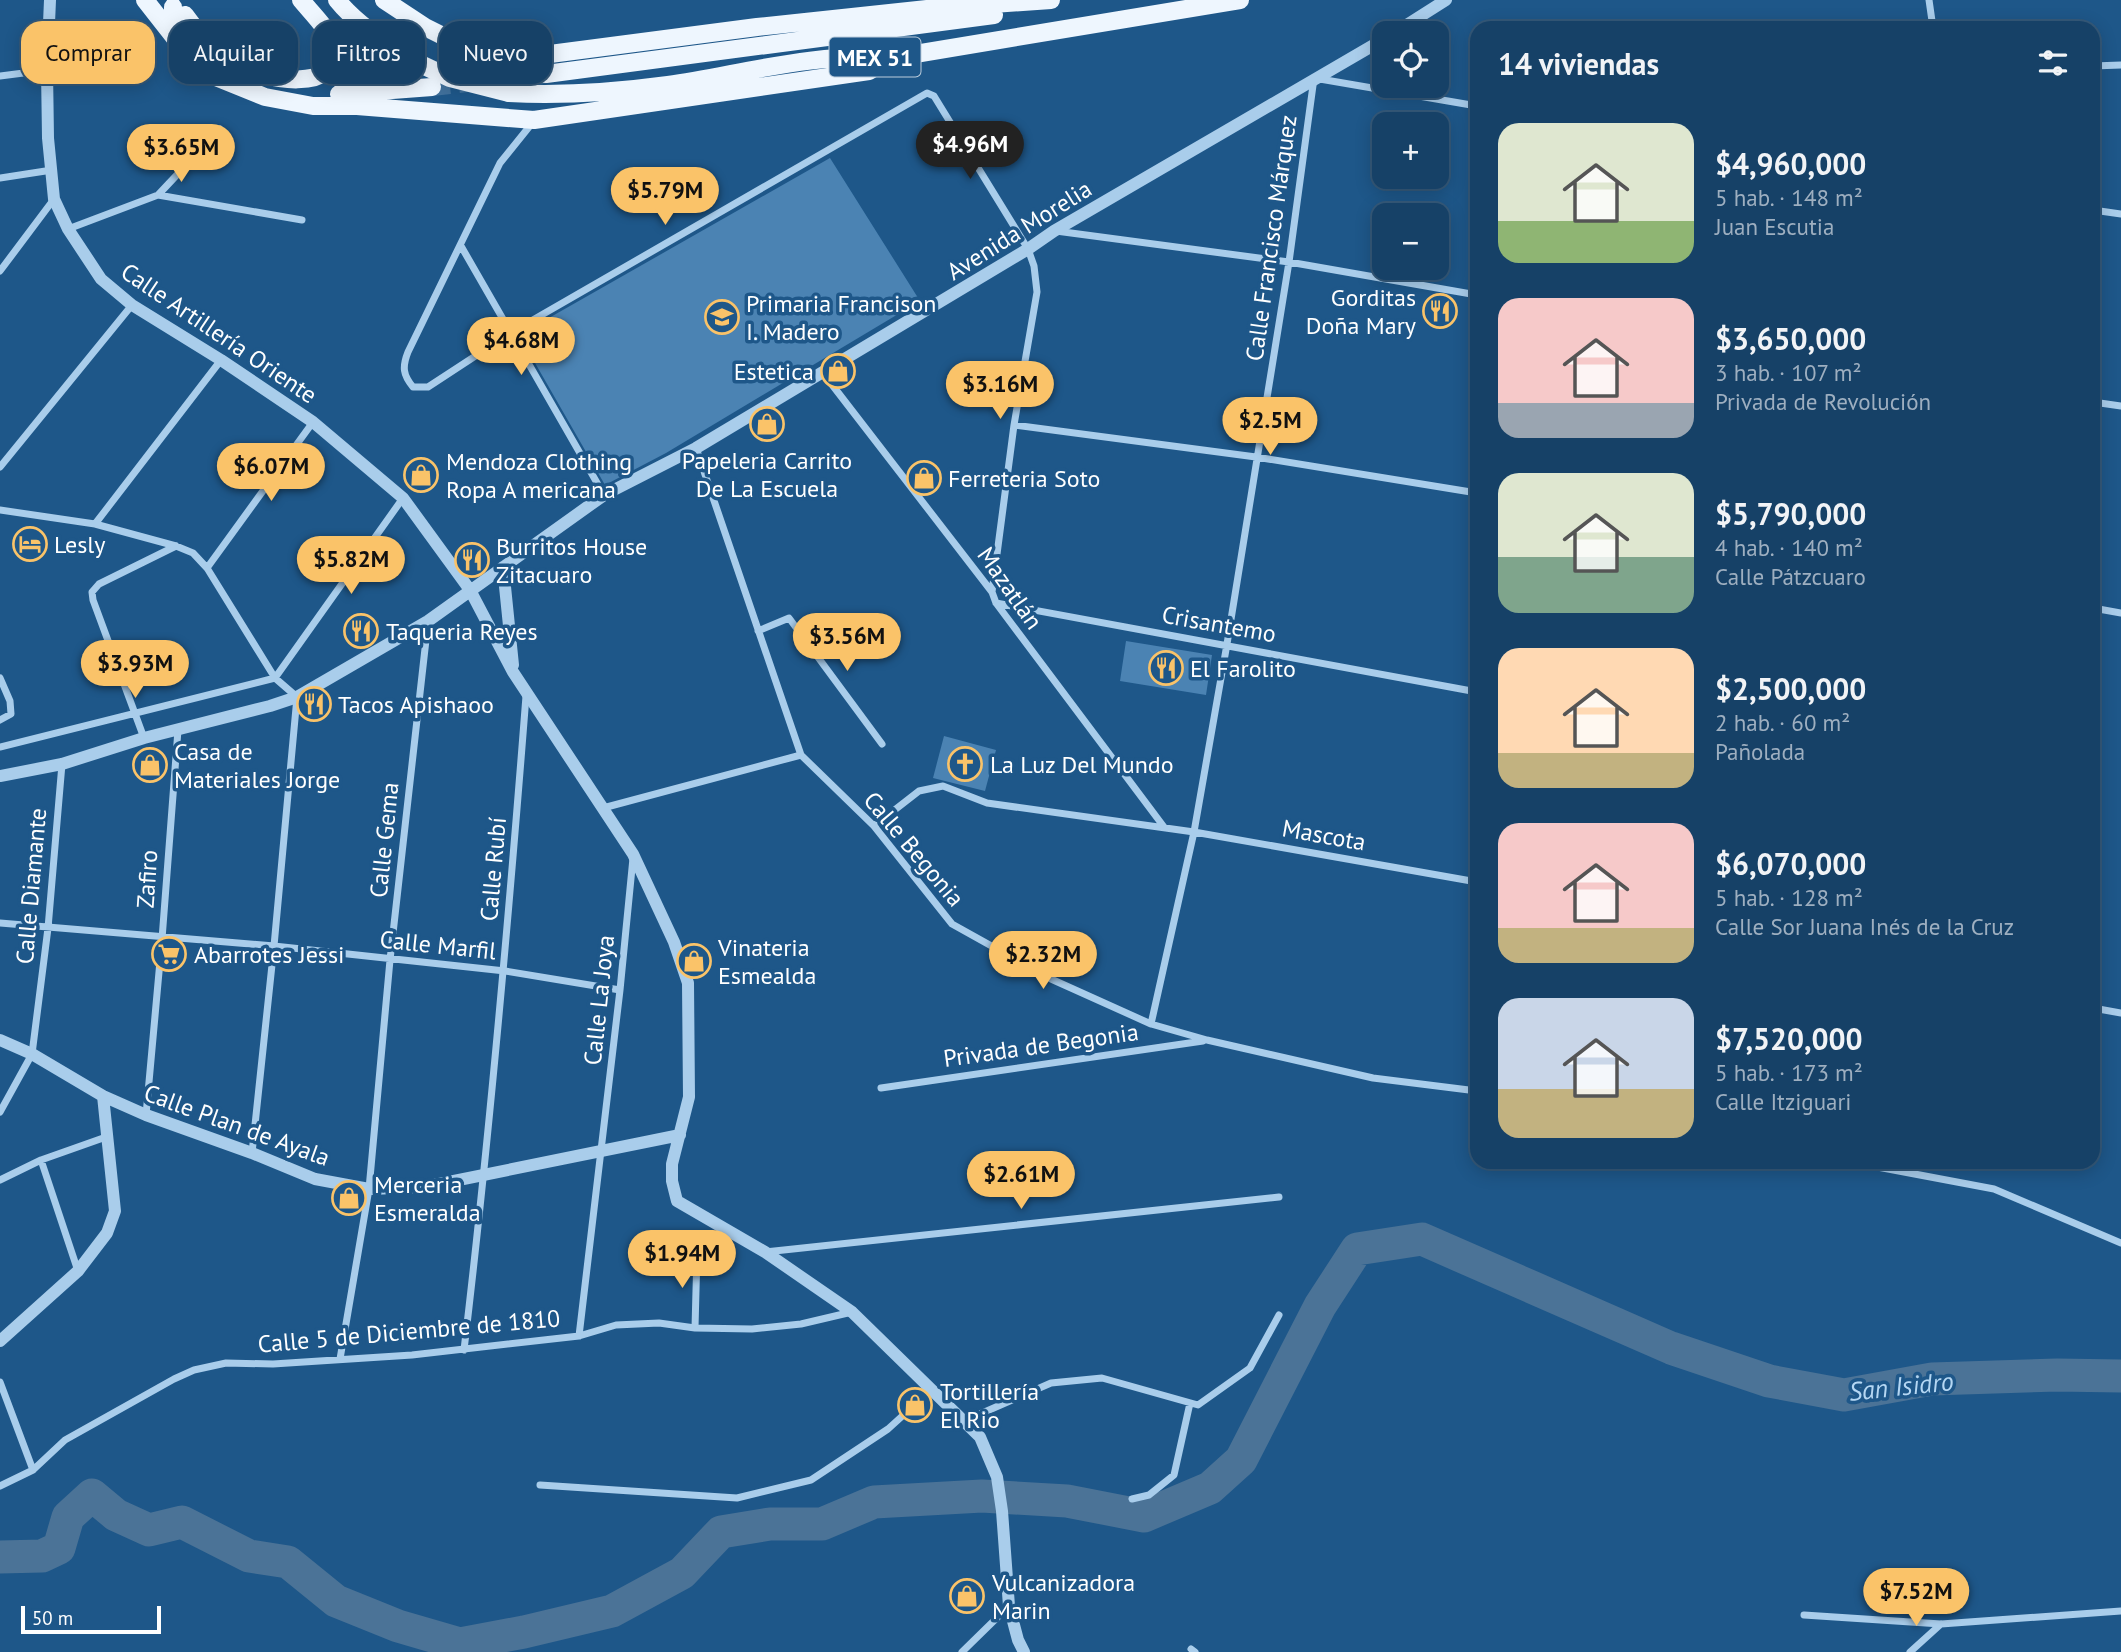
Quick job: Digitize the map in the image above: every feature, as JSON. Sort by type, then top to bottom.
[{"type":"main road","points":[[145,0],[174,37],[218,78],[265,97],[313,106],[357,106],[534,120],[869,71],[891,58]]},
{"type":"main road","points":[[170,3],[182,12],[202,38],[221,56],[237,66],[282,78],[320,77],[330,69],[332,40],[301,0]]},
{"type":"main road","name":"MEX 51","points":[[341,5],[381,39],[414,61],[450,78],[509,93],[579,94],[667,85],[811,60],[857,56],[891,58],[1240,0]]},
{"type":"main road","name":"MEX 51","points":[[387,3],[425,27],[465,47],[506,53],[550,54],[757,27],[936,8],[1042,1]]},
{"type":"main road","name":"MEX 51","points":[[552,73],[987,17],[1021,10],[1042,1]]},
{"type":"main road","points":[[170,3],[173,17],[186,35],[221,67],[255,84],[293,94],[360,94],[432,88]]},
{"type":"street","name":"Calle Artillería Oriente","points":[[49,21],[50,0]]},
{"type":"street","points":[[1413,21],[1446,0]]},
{"type":"street","points":[[1929,0],[1932,21]]},
{"type":"street","name":"Avenida Morelia","points":[[0,776],[62,764],[144,738],[297,697],[428,621],[604,495],[696,448],[1028,250],[1054,231],[1372,45]]},
{"type":"street","points":[[2100,66],[2121,65]]},
{"type":"street","points":[[0,76],[21,73]]},
{"type":"street","points":[[1314,78],[1470,105]]},
{"type":"street","name":"Calle Francisco Márquez","points":[[1151,1024],[1194,832],[1227,644],[1289,262],[1314,78]]},
{"type":"street","name":"Calle Artillería Oriente","points":[[47,84],[48,138],[54,199],[68,229],[101,279],[132,305],[221,360],[313,422],[403,498],[470,590],[513,672],[633,854],[674,942],[688,983],[689,1097],[672,1164],[672,1181],[677,1201],[765,1252],[852,1312],[979,1437],[996,1477],[1002,1511],[1009,1606],[1024,1652]]},
{"type":"street","points":[[534,120],[499,163],[408,352],[404,363],[404,376],[413,387],[428,387],[512,332],[927,93],[934,96],[1028,250],[1034,266],[1037,292],[1014,425],[992,592]]},
{"type":"street","points":[[68,229],[158,195],[220,129]]},
{"type":"street","points":[[0,178],[52,170]]},
{"type":"street","points":[[158,195],[302,220]]},
{"type":"street","points":[[0,271],[54,199]]},
{"type":"street","points":[[2100,211],[2121,215]]},
{"type":"street","points":[[1054,231],[1289,262],[1470,294]]},
{"type":"street","points":[[461,246],[604,495]]},
{"type":"street","points":[[0,467],[132,305]]},
{"type":"street","points":[[95,524],[221,360]]},
{"type":"street","name":"Mazatlán","points":[[822,373],[992,592],[996,603],[1164,827]]},
{"type":"street","points":[[2100,403],[2121,406]]},
{"type":"street","points":[[207,568],[313,422]]},
{"type":"street","points":[[1014,425],[1256,457],[1470,492]]},
{"type":"street","name":"Calle Begonia","points":[[696,448],[802,755],[874,826],[952,924],[1051,979],[1151,1024],[1207,1040],[1373,1078],[1470,1090]]},
{"type":"street","points":[[0,747],[275,678],[403,498]]},
{"type":"street","points":[[0,510],[95,524],[194,553],[207,568],[275,678],[297,697],[252,1153]]},
{"type":"street","points":[[144,738],[92,592],[99,583],[176,546]]},
{"type":"street","points":[[503,566],[513,672]]},
{"type":"street","name":"Crisantemo","points":[[996,603],[1470,691]]},
{"type":"street","points":[[2100,609],[2121,613]]},
{"type":"street","points":[[758,631],[789,618],[882,744]]},
{"type":"street","name":"Calle Gema","points":[[341,1359],[369,1189],[390,960],[428,621]]},
{"type":"street","points":[[0,678],[10,701],[11,714],[0,720]]},
{"type":"street","name":"Calle Rubí","points":[[464,1350],[505,971],[527,692]]},
{"type":"street","name":"Zafiro","points":[[146,1115],[178,730]]},
{"type":"street","points":[[604,808],[802,755]]},
{"type":"street","name":"Calle Diamante","points":[[32,1054],[48,928],[62,764]]},
{"type":"street","name":"Mascota","points":[[874,826],[919,791],[943,786],[988,803],[1164,827],[1470,880]]},
{"type":"street","name":"Calle La Joya","points":[[579,1336],[621,990],[633,854]]},
{"type":"street","name":"Calle Marfil","points":[[0,923],[162,939],[274,946],[505,971],[621,990]]},
{"type":"street","points":[[2100,1009],[2121,1013]]},
{"type":"street","name":"Calle Plan de Ayala","points":[[0,1040],[32,1054],[103,1096],[146,1115],[315,1179],[369,1189],[424,1187],[680,1135]]},
{"type":"street","name":"Privada de Begonia","points":[[881,1088],[1207,1040]]},
{"type":"street","points":[[0,1112],[32,1054]]},
{"type":"street","points":[[0,1341],[78,1271],[107,1233],[115,1211],[103,1096]]},
{"type":"street","points":[[0,1180],[41,1160],[106,1137]]},
{"type":"street","points":[[41,1160],[78,1271]]},
{"type":"street","points":[[1888,1169],[1994,1189],[2121,1243]]},
{"type":"street","points":[[765,1252],[1279,1197]]},
{"type":"street","points":[[695,1328],[697,1253]]},
{"type":"street","name":"Calle 5 de Diciembre de 1810","points":[[0,1486],[33,1470],[65,1440],[174,1379],[194,1370],[226,1363],[272,1364],[464,1350],[579,1336],[616,1325],[659,1323],[695,1328],[752,1329],[801,1324],[852,1312]]},
{"type":"street","points":[[964,1421],[1051,1383],[1102,1378],[1198,1405],[1250,1368],[1279,1315]]},
{"type":"street","points":[[0,1382],[33,1470]]},
{"type":"street","points":[[540,1485],[737,1498],[811,1480],[888,1429],[931,1390]]},
{"type":"street","points":[[1132,1499],[1149,1495],[1174,1475],[1190,1403]]},
{"type":"street","points":[[962,1652],[1009,1606]]},
{"type":"street","points":[[1804,1615],[1941,1624],[2121,1611]]},
{"type":"street","points":[[1910,1652],[1941,1624]]},
{"type":"building","name":"Primaria Francison I. Madero","points":[[830,158],[920,301],[666,453],[605,485],[519,335]]},
{"type":"building","name":"El Farolito","points":[[1126,641],[1212,655],[1206,695],[1120,681]]},
{"type":"building","name":"La Luz Del Mundo","points":[[944,736],[996,750],[985,791],[933,778]]},
{"type":"waterway","name":"San Isidro","points":[[0,1557],[42,1556],[59,1548],[68,1517],[92,1495],[116,1515],[149,1530],[182,1522],[249,1556],[288,1562],[336,1601],[398,1626],[460,1644],[612,1611],[682,1573],[721,1532],[770,1524],[822,1524],[874,1502],[982,1496],[1067,1501],[1144,1516],[1210,1488],[1241,1460],[1320,1306],[1357,1249],[1422,1239],[1671,1348],[1769,1381],[1844,1395],[1932,1379],[2121,1376]]},
{"type":"tunnel","points":[[432,87],[458,84]]},
{"type":"place","name":"Gorditas Doña Mary","points":[[1440,311]]},
{"type":"place","name":"Primaria Francison I. Madero","points":[[722,317]]},
{"type":"place","name":"Estetica","points":[[838,371]]},
{"type":"place","name":"Papeleria Carrito De La Escuela","points":[[767,424]]},
{"type":"place","name":"Mendoza Clothing Ropa A mericana","points":[[421,475]]},
{"type":"place","name":"Ferreteria Soto","points":[[924,478]]},
{"type":"place","name":"Lesly","points":[[30,544]]},
{"type":"place","name":"Burritos House Zitacuaro","points":[[472,560]]},
{"type":"place","name":"Taqueria Reyes","points":[[361,631]]},
{"type":"place","name":"El Farolito","points":[[1166,668]]},
{"type":"place","name":"Tacos Apishaoo","points":[[314,704]]},
{"type":"place","name":"La Luz Del Mundo","points":[[965,764]]},
{"type":"place","name":"Casa de Materiales Jorge","points":[[150,765]]},
{"type":"place","name":"Abarrotes Jessi","points":[[169,954]]},
{"type":"place","name":"Vinateria Esmealda","points":[[694,961]]},
{"type":"place","name":"Merceria Esmeralda","points":[[349,1198]]},
{"type":"place","name":"Tortillería El Rio","points":[[915,1405]]},
{"type":"place","name":"Vulcanizadora Marin","points":[[967,1596]]}]
